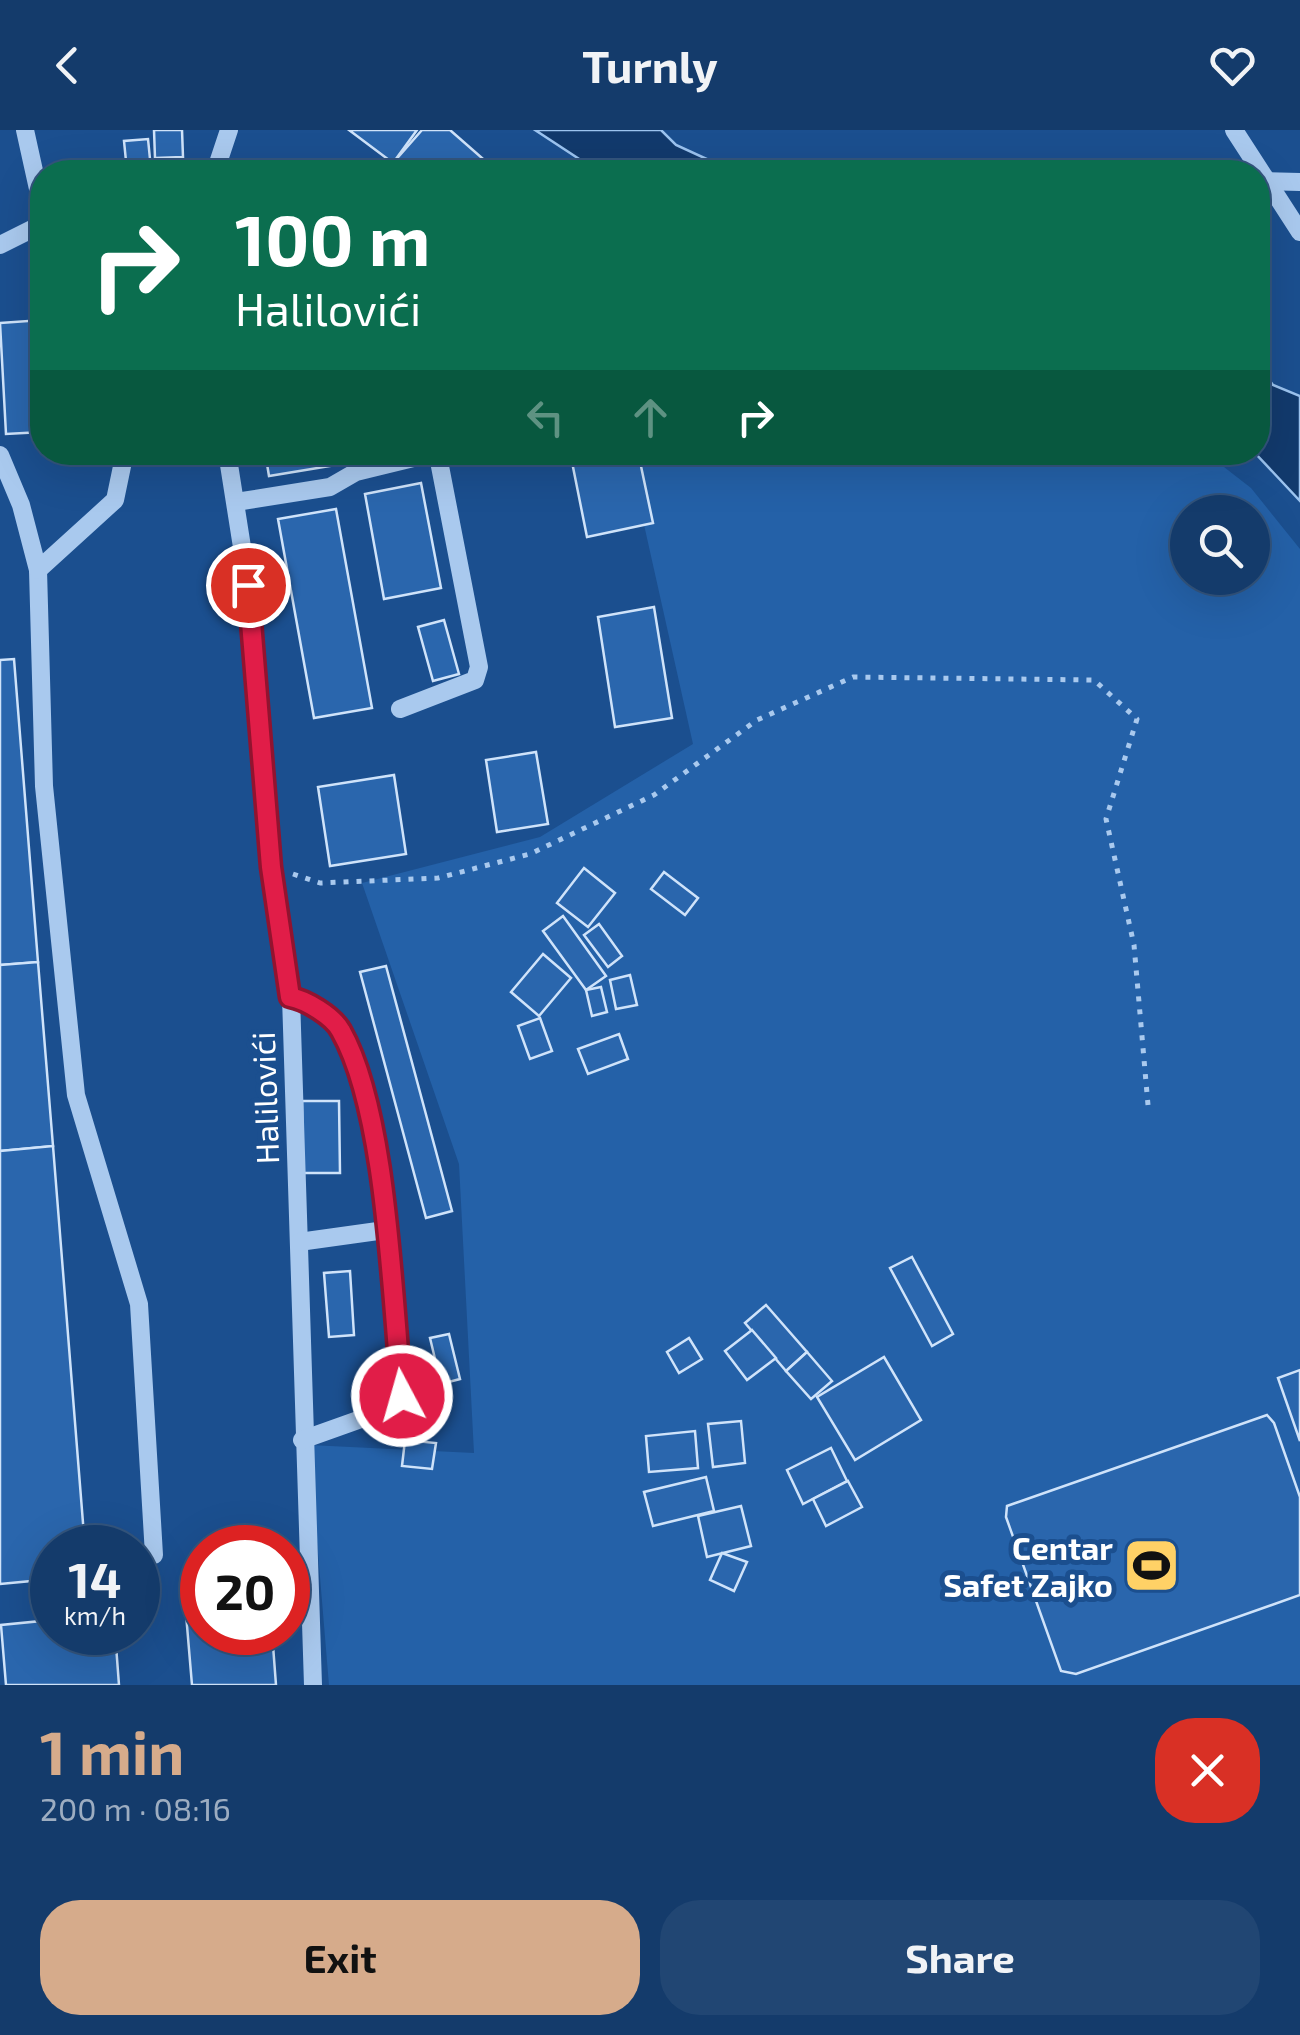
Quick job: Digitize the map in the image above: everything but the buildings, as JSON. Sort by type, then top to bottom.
[{"type":"street","points":[[26,130],[32,160]]},
{"type":"street","points":[[219,160],[228,130]]},
{"type":"street","points":[[1234,130],[1252,160]]},
{"type":"street","points":[[1270,181],[1300,182]]},
{"type":"street","points":[[1270,190],[1300,232]]},
{"type":"street","points":[[0,245],[30,230]]},
{"type":"street","points":[[0,455],[21,505],[38,570],[44,786],[76,1095],[139,1304],[152,1525]]},
{"type":"street","points":[[38,570],[115,500],[122,465]]},
{"type":"street","name":"Halilovići","points":[[229,465],[248,585],[271,867],[290,997],[312,1685]]},
{"type":"street","points":[[236,502],[330,487],[356,472],[388,465]]},
{"type":"street","points":[[400,708],[475,680],[478,668],[440,465]]},
{"type":"street","points":[[290,997],[302,999],[340,1028],[368,1110],[402,1396],[389,1410],[371,1418],[302,1440]]},
{"type":"street","points":[[298,1242],[385,1230]]},
{"type":"path","points":[[271,867],[320,883],[438,878],[530,854],[654,795],[757,720],[853,677],[1094,680],[1137,719],[1106,818],[1134,945],[1148,1105]]},
{"type":"shaded area","points":[[535,130],[661,130],[676,145],[709,160],[581,160]]},
{"type":"shaded area","points":[[1270,381],[1300,396],[1300,501],[1266,465],[1270,465]]},
{"type":"shaded area","points":[[631,465],[1221,465],[1251,488],[1257,495],[1170,495],[1170,595],[1270,595],[1270,512],[1300,549],[1300,1685],[329,1685],[309,1445],[474,1453],[459,1164],[362,883],[540,837],[693,744]]},
{"type":"place","name":"Centar Safet Zajko","points":[[1152,1565]]},
{"type":"route","points":[[248,585],[271,867],[290,997],[302,999],[340,1028],[368,1110],[402,1396]]}]
